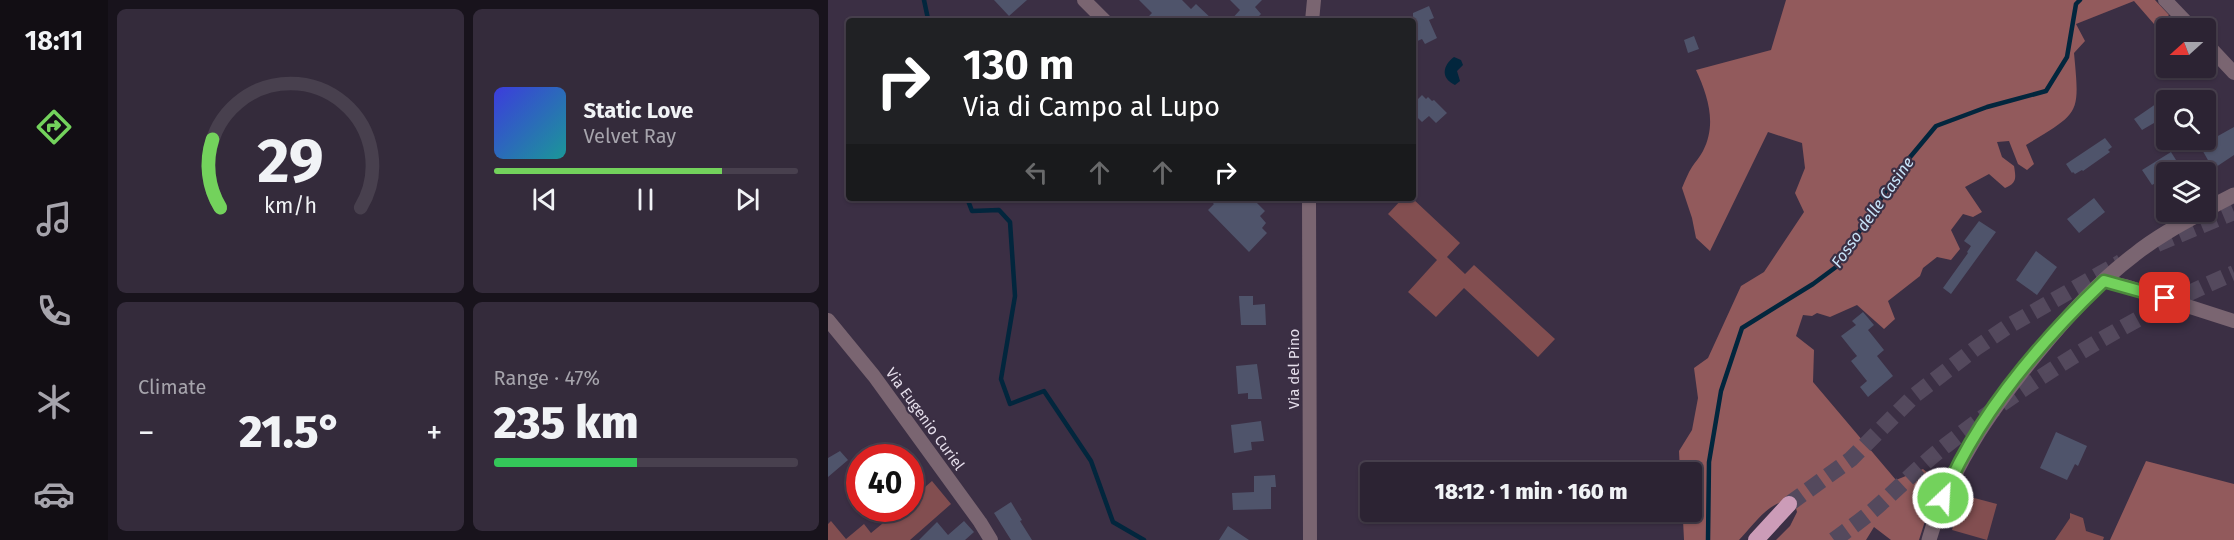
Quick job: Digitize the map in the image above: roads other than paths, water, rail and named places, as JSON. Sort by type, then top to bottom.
[{"type":"highway","points":[[1756,540],[1790,504]]},
{"type":"street","points":[[1084,0],[1102,18]]},
{"type":"street","points":[[1312,18],[1314,0]]},
{"type":"street","points":[[2165,0],[2182,18]]},
{"type":"street","points":[[2216,54],[2234,73]]},
{"type":"street","points":[[2216,205],[2234,195]]},
{"type":"street","name":"Via del Pino","points":[[1306,201],[1310,540]]},
{"type":"street","points":[[1929,540],[1950,481],[1981,428],[2016,378],[2073,310],[2104,281],[2155,239],[2185,222]]},
{"type":"street","points":[[2104,281],[2234,321]]},
{"type":"street","name":"Via Eugenio Curiel","points":[[828,320],[874,376],[991,540]]},
{"type":"water","points":[[1454,57],[1461,60],[1463,65],[1457,71],[1460,81],[1455,85],[1445,75],[1447,64]]},
{"type":"waterway","points":[[924,0],[928,18]]},
{"type":"waterway","name":"Fosso delle Casine","points":[[1708,540],[1709,462],[1721,391],[1742,328],[1836,267],[1901,168],[1936,126],[1987,107],[2046,91],[2067,57],[2076,4],[2080,0]]},
{"type":"waterway","points":[[968,201],[972,211],[999,210],[1010,222],[1015,296],[1001,379],[1010,404],[1044,391],[1091,461],[1113,522],[1144,540]]},
{"type":"tunnel","points":[[2157,244],[2234,212]]},
{"type":"tunnel","points":[[1789,504],[1851,459],[1915,395],[1976,348],[2007,327],[2121,262]]},
{"type":"tunnel","points":[[1834,540],[1871,512],[1939,451],[2016,394],[2086,349],[2159,308],[2234,273]]}]
